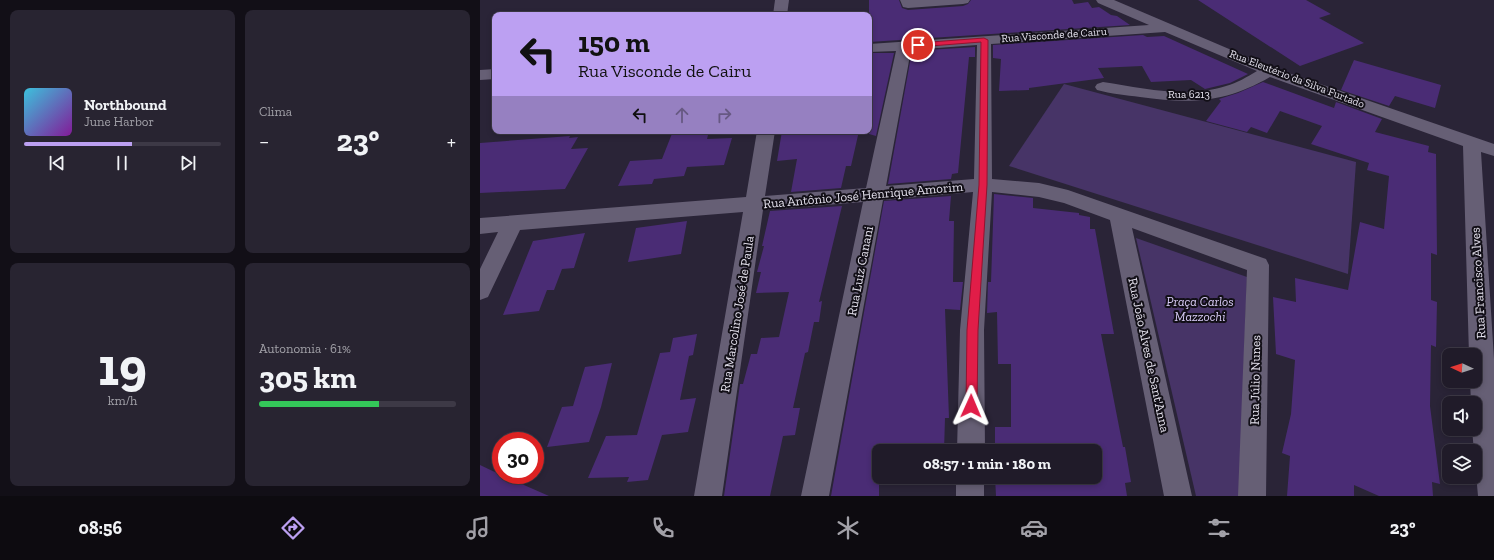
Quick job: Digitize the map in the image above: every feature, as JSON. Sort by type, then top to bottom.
[{"type":"street","points":[[780,12],[782,0]]},
{"type":"street","points":[[907,0],[908,4],[963,0]]},
{"type":"street","name":"Rua Eleutério da Silva Furtado","points":[[1103,0],[1269,71],[1494,150]]},
{"type":"street","name":"Rua Visconde de Cairu","points":[[872,48],[1167,27]]},
{"type":"street","points":[[971,444],[972,330],[983,185],[984,40]]},
{"type":"street","name":"Rua Luiz Canani","points":[[815,496],[876,194],[904,46]]},
{"type":"street","name":"Rua 6213","points":[[1103,87],[1173,96],[1211,95],[1242,86],[1269,71]]},
{"type":"street","points":[[480,75],[492,74]]},
{"type":"street","name":"Rua Marcolino José de Paula","points":[[708,496],[766,134]]},
{"type":"street","name":"Rua Francisco Alves","points":[[1472,142],[1484,409],[1492,496]]},
{"type":"street","name":"Rua Antônio José Henrique Amorim","points":[[480,226],[983,185],[1039,190],[1068,197],[1258,265]]},
{"type":"street","name":"Rua João Alves de Sant'Anna","points":[[1119,215],[1178,496]]},
{"type":"street","points":[[480,291],[514,223]]},
{"type":"street","name":"Rua Júlio Nunes","points":[[1252,496],[1258,265]]},
{"type":"street","points":[[970,484],[970,496]]},
{"type":"green space","points":[[1064,84],[1356,162],[1348,274],[1009,166]]},
{"type":"green space","name":"Praça Carlos Mazzochi","points":[[1136,238],[1247,277],[1239,496],[1196,496]]},
{"type":"building","points":[[869,0],[899,0],[902,8],[908,10],[963,6],[968,4],[971,0],[1072,0],[1074,4],[1088,2],[1092,8],[1099,7],[1111,15],[1117,16],[1130,25],[872,42],[872,12],[869,12]]},
{"type":"building","points":[[1198,0],[1306,0],[1331,14],[1319,18],[1364,43],[1300,66]]},
{"type":"building","points":[[1143,35],[1147,37],[1164,36],[1248,74],[1230,83],[1205,89],[1191,80],[1151,82],[1142,66],[1098,68],[1104,78],[1029,88],[1029,90],[999,91],[1001,59],[993,58],[993,45]]},
{"type":"building","points":[[975,47],[975,57],[969,57],[958,173],[952,174],[951,179],[888,184],[912,51]]},
{"type":"building","points":[[872,53],[894,53],[876,136],[869,134],[872,134]]},
{"type":"building","points":[[1354,60],[1441,85],[1435,108],[1395,96],[1389,106],[1341,90]]},
{"type":"building","points":[[1263,82],[1334,108],[1336,102],[1382,119],[1375,132],[1429,146],[1428,152],[1436,154],[1437,255],[1431,253],[1431,300],[1437,302],[1436,347],[1431,345],[1430,406],[1440,484],[1432,482],[1433,496],[1379,496],[1354,485],[1354,496],[1287,496],[1290,456],[1282,453],[1291,414],[1295,360],[1276,354],[1273,297],[1296,302],[1295,278],[1348,290],[1360,222],[1384,229],[1389,176],[1367,170],[1369,163],[1311,144],[1322,126],[1280,111],[1267,133],[1251,127],[1247,132],[1206,121],[1221,101],[1219,99],[1238,93]]},
{"type":"building","points":[[672,134],[708,134],[707,139],[732,138],[724,165],[687,167],[684,176],[654,179],[652,184],[618,186],[630,161],[662,159]]},
{"type":"building","points":[[782,134],[858,134],[851,166],[846,166],[841,188],[791,192],[797,159],[777,161]]},
{"type":"building","points":[[570,136],[569,138],[578,137],[571,149],[588,148],[565,189],[480,193],[480,143]]},
{"type":"building","points":[[994,194],[1033,198],[1033,208],[1079,213],[1079,215],[1090,217],[1090,229],[1095,229],[1114,334],[1101,334],[1131,482],[1125,483],[1127,496],[996,496],[995,484],[1102,484],[1102,444],[995,444],[995,427],[1011,427],[1011,364],[998,364],[997,312],[987,313],[988,282],[991,282]]},
{"type":"building","points":[[951,196],[949,221],[954,221],[953,282],[963,282],[960,310],[945,309],[949,418],[945,418],[944,444],[872,444],[872,484],[879,484],[879,496],[831,496],[884,201]]},
{"type":"building","points":[[842,206],[819,302],[822,301],[819,322],[814,322],[808,352],[805,353],[793,408],[800,408],[795,435],[783,436],[770,496],[724,496],[740,384],[743,384],[751,354],[757,354],[761,338],[779,337],[789,292],[756,293],[761,272],[757,272],[764,246],[762,246],[770,211]]},
{"type":"building","points":[[687,221],[681,254],[628,262],[636,228]]},
{"type":"building","points":[[585,233],[574,268],[562,269],[554,290],[547,290],[539,311],[503,315],[533,241]]},
{"type":"building","points":[[697,334],[693,355],[689,356],[680,400],[696,398],[688,432],[662,435],[648,480],[627,482],[629,477],[588,478],[606,436],[637,435],[660,353],[670,352],[673,338]]},
{"type":"building","points":[[612,363],[601,407],[589,442],[547,447],[562,407],[573,406],[585,367]]},
{"type":"building","points":[[480,465],[492,471],[492,484],[522,484],[549,496],[480,496]]},
{"type":"route","points":[[918,45],[984,40],[983,185],[972,330],[971,406]]}]
